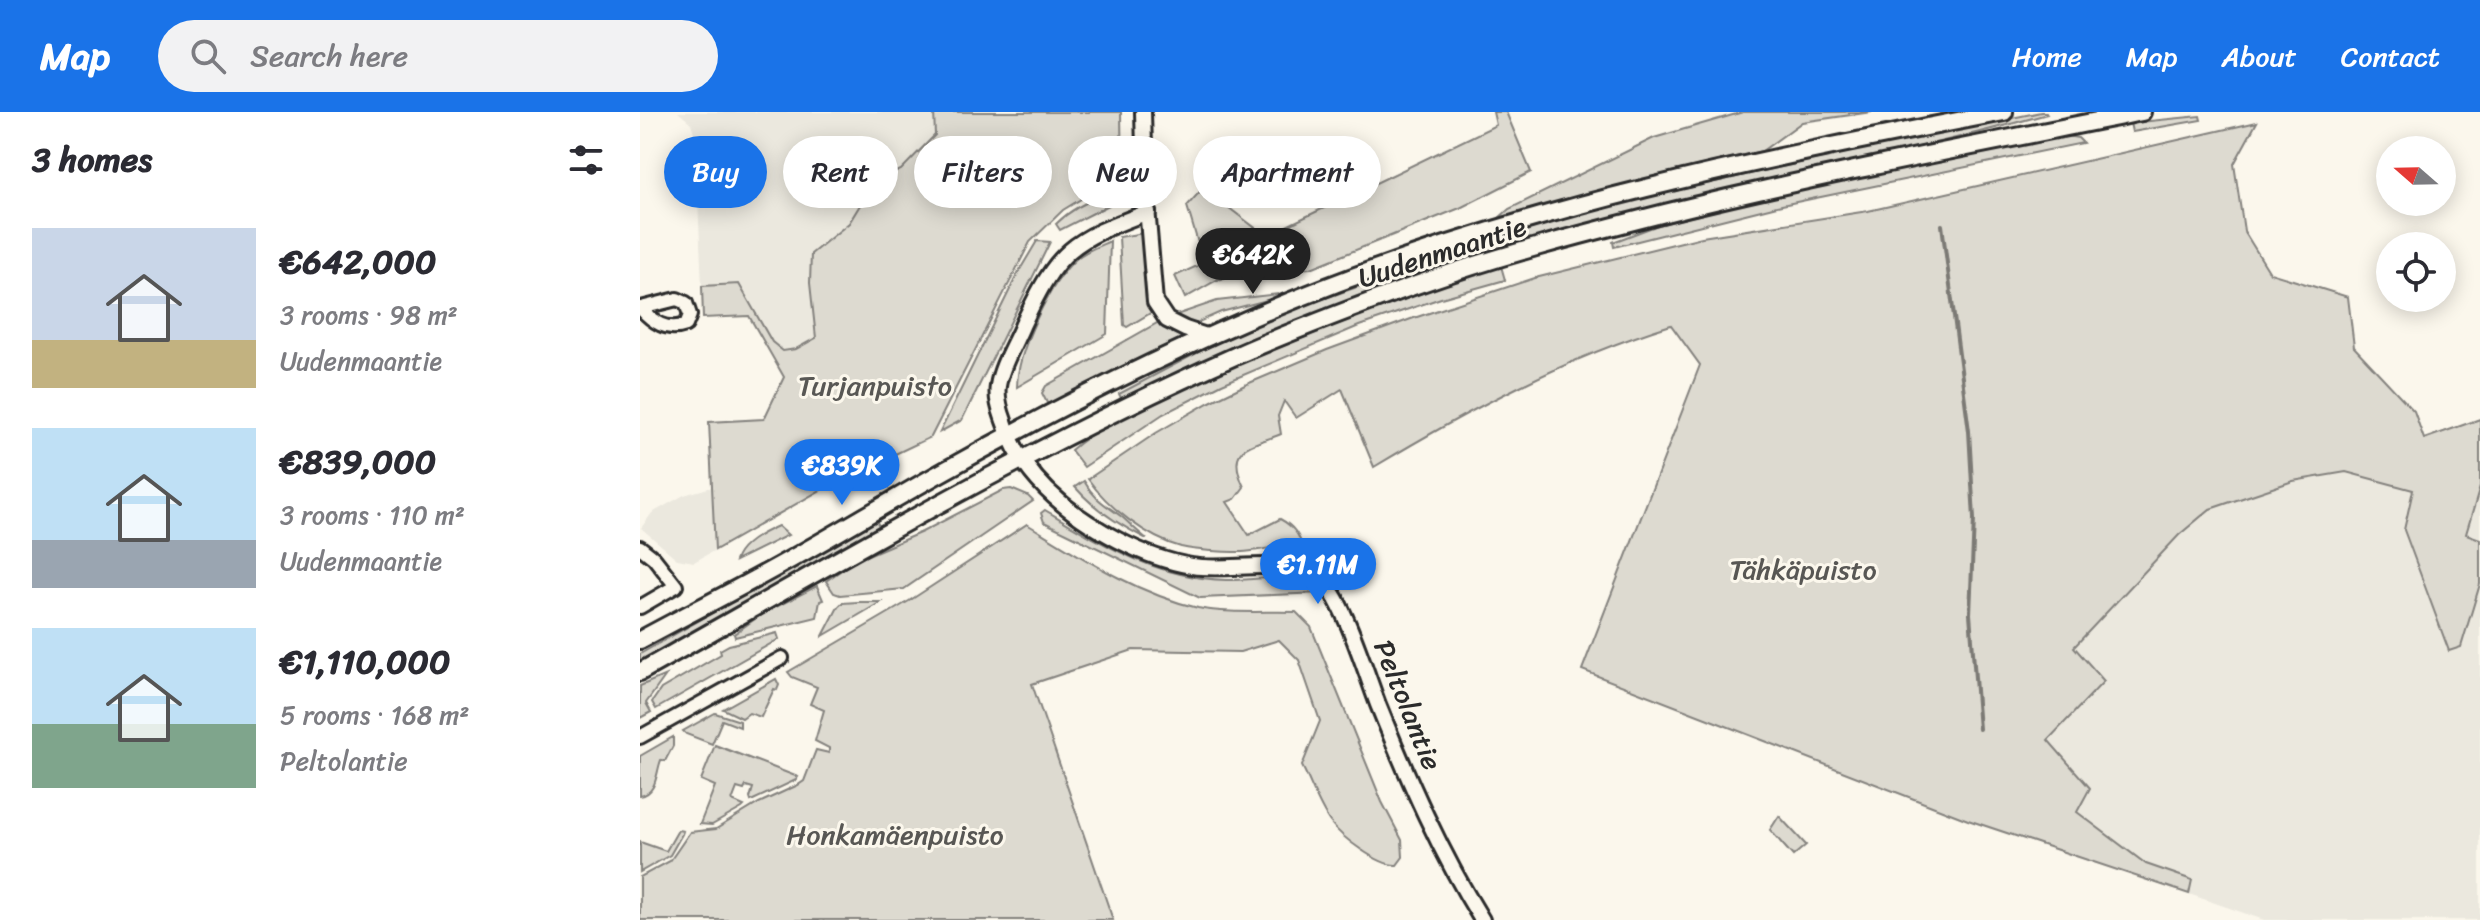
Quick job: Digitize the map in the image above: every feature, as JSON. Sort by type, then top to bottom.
[{"type":"main road","name":"Uudenmaantie","points":[[640,640],[779,566],[1008,436],[1113,382],[1298,298],[1398,262],[1600,200],[1788,155],[2004,112]]},
{"type":"main road","name":"Uudenmaantie","points":[[640,672],[1021,460],[1233,357],[1309,325],[1505,256],[1605,228],[2085,117],[2142,112]]},
{"type":"street","points":[[1143,112],[1155,302],[1167,320],[1209,337]]},
{"type":"street","name":"Peltolantie","points":[[1148,212],[1081,241],[1064,253],[1051,270],[1026,318],[998,386],[999,406],[1008,436],[1035,478],[1061,504],[1099,530],[1135,548],[1173,562],[1207,568],[1290,567],[1309,573],[1325,584],[1334,594],[1434,835],[1482,920]]},
{"type":"street","points":[[640,547],[654,558],[676,586],[640,607]]},
{"type":"street","points":[[640,737],[782,658]]},
{"type":"shaded area","points":[[678,112],[934,112],[935,136],[914,136],[914,208],[939,208],[940,237],[903,288],[796,349],[783,351],[772,342],[739,285],[702,286],[698,208],[767,208],[767,136],[695,136],[691,123]]},
{"type":"shaded area","points":[[2480,419],[2480,920],[2264,920],[2189,894],[2192,880],[2146,864],[2076,812],[2048,740],[2104,681],[2074,647],[2179,535],[2210,509],[2293,481],[2346,472],[2413,490]]},
{"type":"shaded area","points":[[712,487],[715,550],[694,562],[677,559],[641,528],[652,513],[684,495]]},
{"type":"green space","name":"Turjanpuisto","points":[[934,112],[1121,112],[1121,136],[1068,136],[1068,207],[1030,242],[931,437],[828,486],[715,550],[709,422],[764,419],[784,377],[749,316],[703,318],[702,286],[739,284],[772,342],[783,351],[796,349],[816,338],[810,283],[811,254],[849,223],[858,208],[898,208],[898,171],[914,157],[914,208],[1052,208],[1052,136],[935,135]]},
{"type":"green space","points":[[1493,112],[1506,112],[1531,172],[1460,208],[1311,268],[1256,271],[1217,280],[1185,298],[1175,276],[1204,263],[1187,206],[1193,199],[1193,208],[1229,208],[1266,236],[1324,208],[1381,208],[1381,180],[1496,125]]},
{"type":"green space","points":[[1743,112],[1872,112],[1802,122],[1762,151],[1499,218],[1509,209],[1654,138]]},
{"type":"green space","points":[[2041,112],[2047,114],[1913,148],[1642,209],[1508,246],[1505,238],[1630,201]]},
{"type":"green space","points":[[2200,116],[2201,120],[2132,132],[2130,123]]},
{"type":"green space","name":"Tähkäpuisto","points":[[2257,122],[2234,164],[2244,231],[2270,273],[2348,297],[2354,347],[2414,411],[2424,439],[2480,419],[2480,487],[2466,534],[2480,539],[2480,584],[2461,647],[2449,651],[2404,530],[2413,490],[2346,472],[2293,481],[2210,509],[2179,535],[2074,647],[2104,681],[2048,740],[2090,788],[2077,812],[2146,864],[2192,880],[2189,894],[1968,820],[1582,670],[1700,365],[1671,325],[1555,369],[1446,425],[1374,467],[1342,389],[1296,418],[1284,401],[1278,416],[1281,434],[1243,450],[1237,463],[1244,487],[1235,499],[1227,502],[1249,535],[1280,519],[1295,532],[1303,550],[1281,547],[1227,552],[1168,543],[1129,520],[1088,479],[1156,433],[1247,384],[1411,319],[1535,278],[1702,237],[1868,211]]},
{"type":"green space","points":[[2066,136],[2078,138],[2083,143],[1777,206],[1614,247],[1613,242],[1658,225],[1773,196]]},
{"type":"green space","points":[[1078,208],[1103,208],[1060,230],[1056,224]]},
{"type":"green space","points":[[1144,233],[1146,300],[1152,312],[1127,327],[1124,325],[1119,237]]},
{"type":"green space","points":[[1492,240],[1496,250],[1383,287],[1296,321],[1121,398],[1119,394],[1210,346],[1291,310]]},
{"type":"green space","points":[[1037,241],[1050,242],[962,420],[940,432],[1018,273]]},
{"type":"green space","points":[[1110,241],[1107,334],[1017,387],[1018,372],[1029,337],[1056,283],[1077,258]]},
{"type":"green space","points":[[1501,266],[1505,280],[1359,326],[1222,384],[1163,414],[1084,467],[1071,450],[1096,431],[1125,416],[1261,355],[1380,308]]},
{"type":"green space","points":[[1278,294],[1279,297],[1221,312],[1194,324],[1173,316],[1217,301]]},
{"type":"green space","points":[[1159,322],[1186,338],[1048,405],[1042,393],[1046,386]]},
{"type":"green space","points":[[1084,481],[1096,497],[1147,539],[1091,503],[1075,487]]},
{"type":"green space","points":[[1011,489],[1033,501],[904,589],[840,595],[834,593],[826,581],[854,561],[922,532],[1003,490]]},
{"type":"green space","points":[[1045,510],[1110,547],[1176,573],[1226,580],[1287,579],[1298,581],[1320,593],[1200,598],[1044,522],[1041,513]]},
{"type":"green space","points":[[876,520],[879,526],[640,661],[640,654]]},
{"type":"green space","name":"Honkamäenpuisto","points":[[1027,524],[1130,584],[1175,601],[1221,611],[1296,612],[1311,627],[1382,802],[1402,840],[1403,857],[1397,865],[1380,861],[1351,842],[1335,828],[1322,808],[1302,766],[1320,721],[1299,660],[1279,640],[1240,652],[1133,650],[1032,684],[1113,920],[640,920],[640,877],[670,861],[690,832],[716,829],[759,803],[798,785],[804,781],[816,750],[829,753],[829,748],[815,741],[824,710],[810,704],[817,687],[792,677],[788,672],[909,601]]},
{"type":"green space","points":[[778,526],[788,535],[735,561],[747,545]]},
{"type":"green space","points":[[817,586],[823,600],[820,601],[817,617],[735,637],[734,634],[762,614]]},
{"type":"green space","points":[[881,602],[823,636],[842,603]]},
{"type":"green space","points":[[777,633],[779,639],[656,709],[652,702],[661,689],[721,654],[720,650]]},
{"type":"green space","points":[[666,675],[646,703],[651,712],[640,718],[640,686]]},
{"type":"green space","points":[[776,679],[779,685],[761,717],[749,713],[742,718],[723,709]]},
{"type":"green space","points":[[715,713],[740,721],[740,727],[722,720],[712,744],[683,731]]},
{"type":"green space","points":[[673,737],[673,746],[665,761],[661,760],[653,787],[640,796],[640,756]]},
{"type":"green space","points":[[715,745],[798,777],[751,801],[753,788],[737,788],[732,801],[744,806],[742,808],[712,825],[700,824],[715,786],[701,780]]},
{"type":"green space","points":[[1779,816],[1806,845],[1793,856],[1770,830]]},
{"type":"green space","points":[[678,830],[683,831],[670,855],[640,872],[640,842],[666,851]]},
{"type":"waterway","points":[[1942,225],[1969,431],[1974,519],[1970,614],[1979,729]]}]
